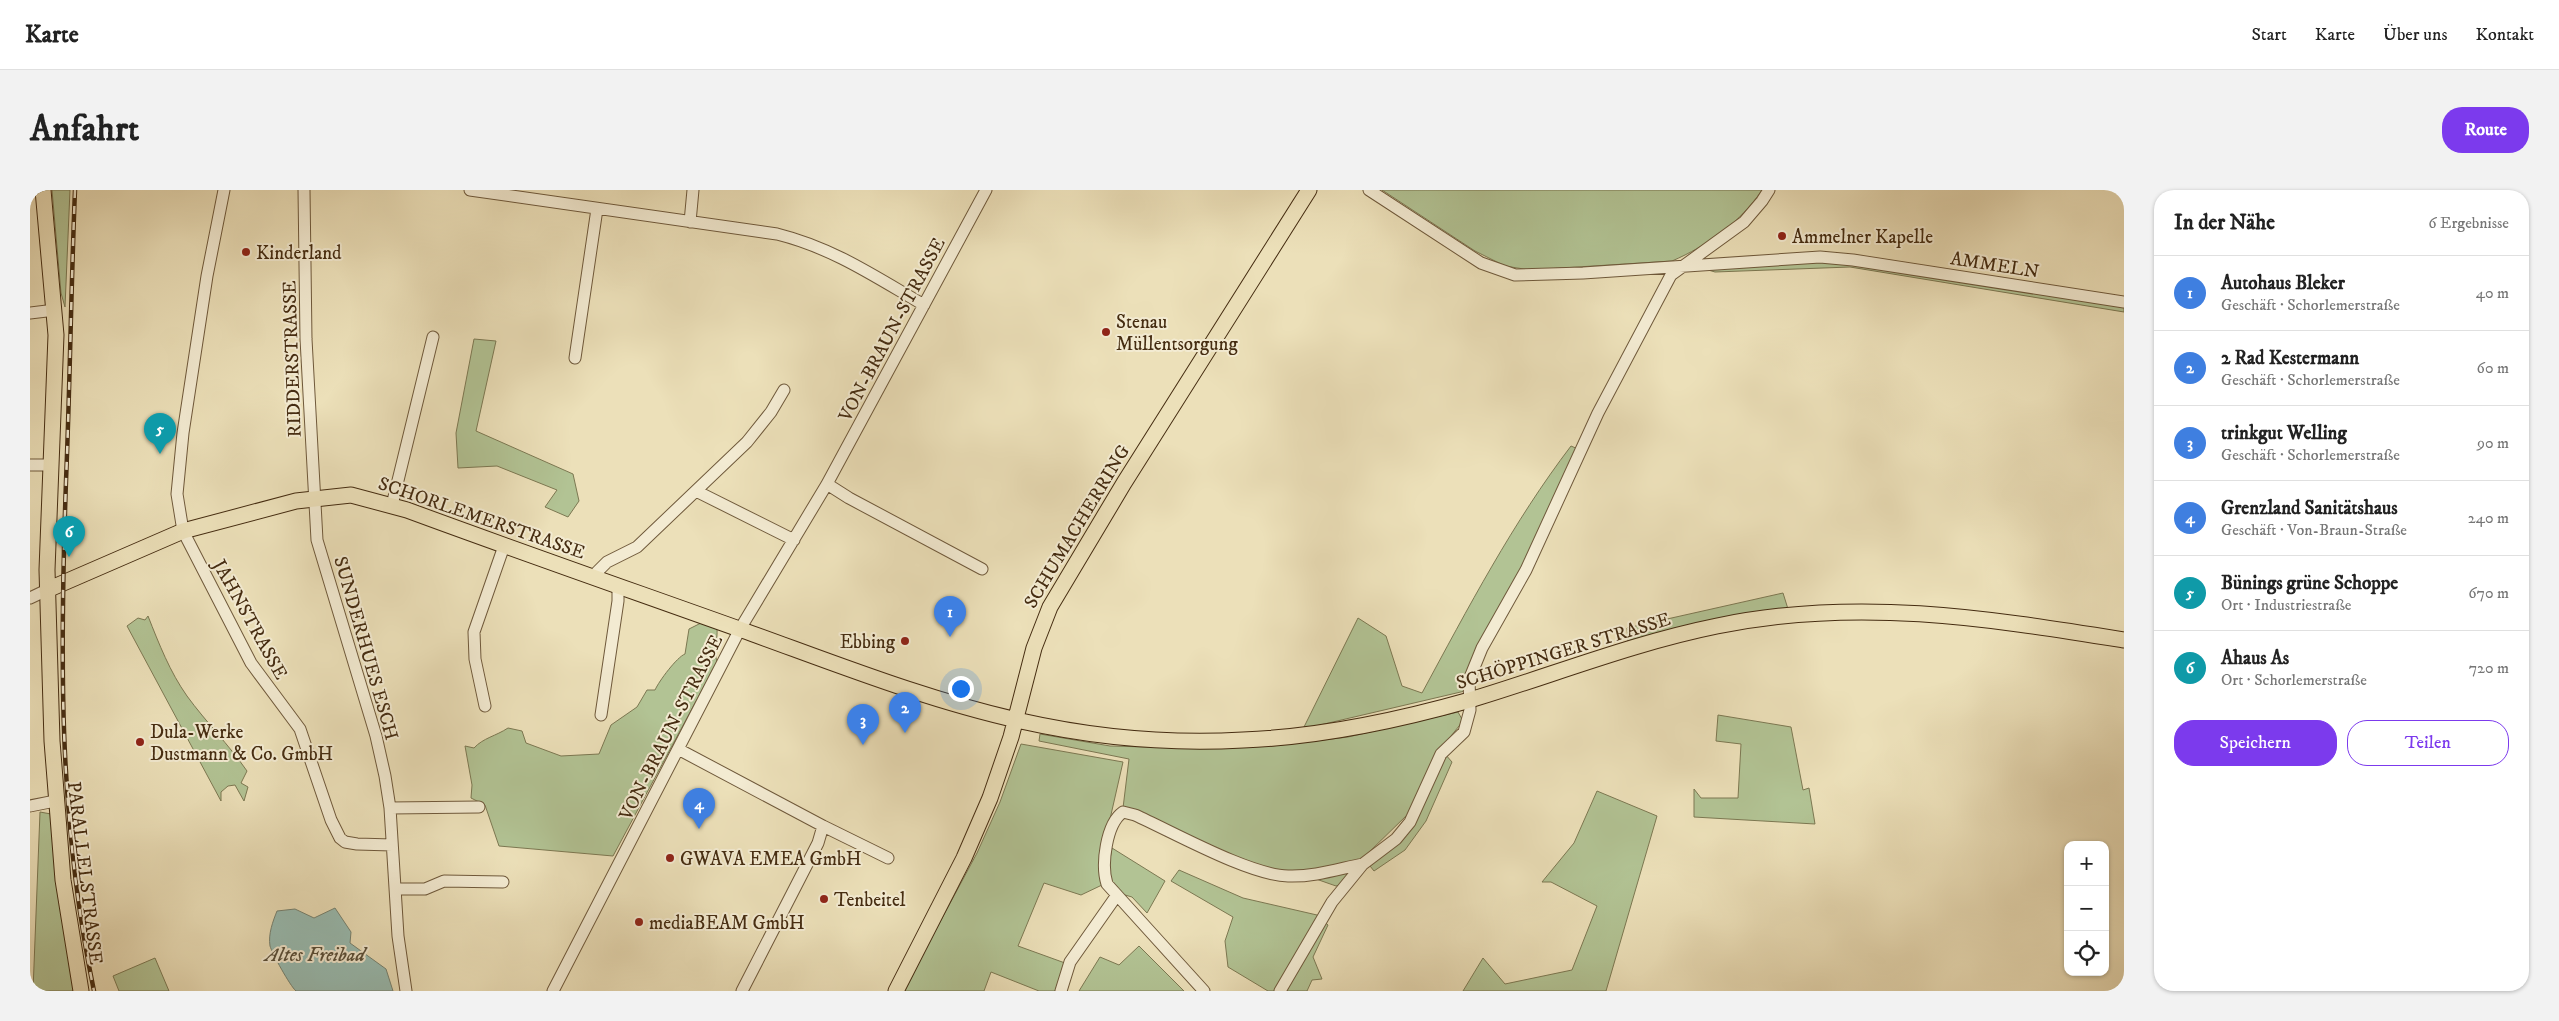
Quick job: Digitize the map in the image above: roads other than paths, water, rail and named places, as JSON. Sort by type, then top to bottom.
[{"type":"main road","name":"PARALLELSTRASSE","points":[[43,190],[55,310],[56,360],[47,590],[55,801],[66,897],[81,991]]},
{"type":"main road","name":"SCHUMACHERRING","points":[[896,991],[968,850],[990,798],[1015,720],[1041,627],[1058,591],[1309,190]]},
{"type":"main road","name":"SCHORLEMERSTRASSE","points":[[47,590],[183,531],[315,497],[351,495],[392,506],[904,687],[1015,720]]},
{"type":"main road","name":"SCHÖPPINGER STRASSE","points":[[1015,720],[1089,732],[1138,737],[1240,741],[1369,726],[1469,700],[1671,637],[1756,618],[1796,614],[1864,610],[1938,613],[1987,618],[2124,640]]},
{"type":"street","points":[[183,531],[177,494],[183,433],[207,276],[224,190]]},
{"type":"street","name":"RIDDERSTRASSE","points":[[304,190],[306,339],[315,497]]},
{"type":"street","points":[[470,190],[497,192],[777,234],[809,242],[832,252],[924,305]]},
{"type":"street","points":[[690,222],[693,190]]},
{"type":"street","name":"VON-BRAUN-STRASSE","points":[[553,991],[740,629],[827,484],[986,190]]},
{"type":"street","name":"AMMELN","points":[[1369,190],[1480,263],[1515,275],[1680,267],[1820,257],[1853,260],[2124,302]]},
{"type":"street","points":[[1280,991],[1332,902],[1363,864],[1396,839],[1410,822],[1442,754],[1466,728],[1469,680],[1482,648],[1534,553],[1598,413],[1671,275],[1744,222],[1762,201],[1768,190]]},
{"type":"street","points":[[575,358],[597,208]]},
{"type":"street","points":[[30,313],[55,310]]},
{"type":"street","points":[[392,506],[433,337]]},
{"type":"street","points":[[592,577],[607,562],[636,547],[658,524],[747,442],[771,412],[784,390]]},
{"type":"street","points":[[30,465],[51,465]]},
{"type":"street","points":[[827,484],[982,569]]},
{"type":"street","points":[[696,491],[794,540]]},
{"type":"street","name":"SUNDERHUES ESCH","points":[[315,497],[318,540],[376,736],[390,808],[398,936],[406,991]]},
{"type":"street","name":"JAHNSTRASSE","points":[[183,531],[254,669],[300,729],[331,820],[340,838],[345,842],[357,844],[392,845]]},
{"type":"street","points":[[485,706],[475,659],[474,632],[504,546]]},
{"type":"street","points":[[601,714],[618,601],[618,587]]},
{"type":"street","points":[[30,598],[47,590]]},
{"type":"street","points":[[678,749],[823,826],[888,858]]},
{"type":"street","points":[[30,806],[55,801]]},
{"type":"street","points":[[390,808],[480,807]]},
{"type":"street","points":[[1204,991],[1107,884],[1103,872],[1104,858],[1115,818],[1123,812],[1136,815],[1261,871],[1287,876],[1317,875],[1363,864]]},
{"type":"street","points":[[742,991],[818,843],[823,826]]},
{"type":"street","points":[[395,889],[425,889],[444,881],[503,882]]},
{"type":"street","points":[[1061,991],[1070,962],[1117,894]]},
{"type":"water","name":"Altes Freibad","points":[[335,908],[351,932],[350,943],[386,969],[393,991],[296,991],[290,983],[270,946],[270,932],[277,911],[295,909],[314,918]]},
{"type":"railway","points":[[75,190],[64,546],[64,737],[74,863],[82,927],[94,991]]},
{"type":"place","name":"Ammelner Kapelle","points":[[1782,236]]},
{"type":"place","name":"Kinderland","points":[[246,252]]},
{"type":"place","name":"Stenau Müllentsorgung","points":[[1106,332]]},
{"type":"place","name":"Bünings grüne Schoppe","points":[[160,454]]},
{"type":"place","name":"Ahaus As","points":[[69,557]]},
{"type":"place","name":"Autohaus Bleker","points":[[950,637]]},
{"type":"place","name":"Ebbing","points":[[905,641]]},
{"type":"place","name":"2 Rad Kestermann","points":[[905,733]]},
{"type":"place","name":"Dula-Werke Dustmann & Co. GmbH","points":[[140,742]]},
{"type":"place","name":"trinkgut Welling","points":[[863,745]]},
{"type":"place","name":"Grenzland Sanitätshaus","points":[[699,829]]},
{"type":"place","name":"GWAVA EMEA GmbH","points":[[670,858]]},
{"type":"place","name":"Tenbeitel","points":[[824,899]]},
{"type":"place","name":"mediaBEAM GmbH","points":[[639,922]]}]
